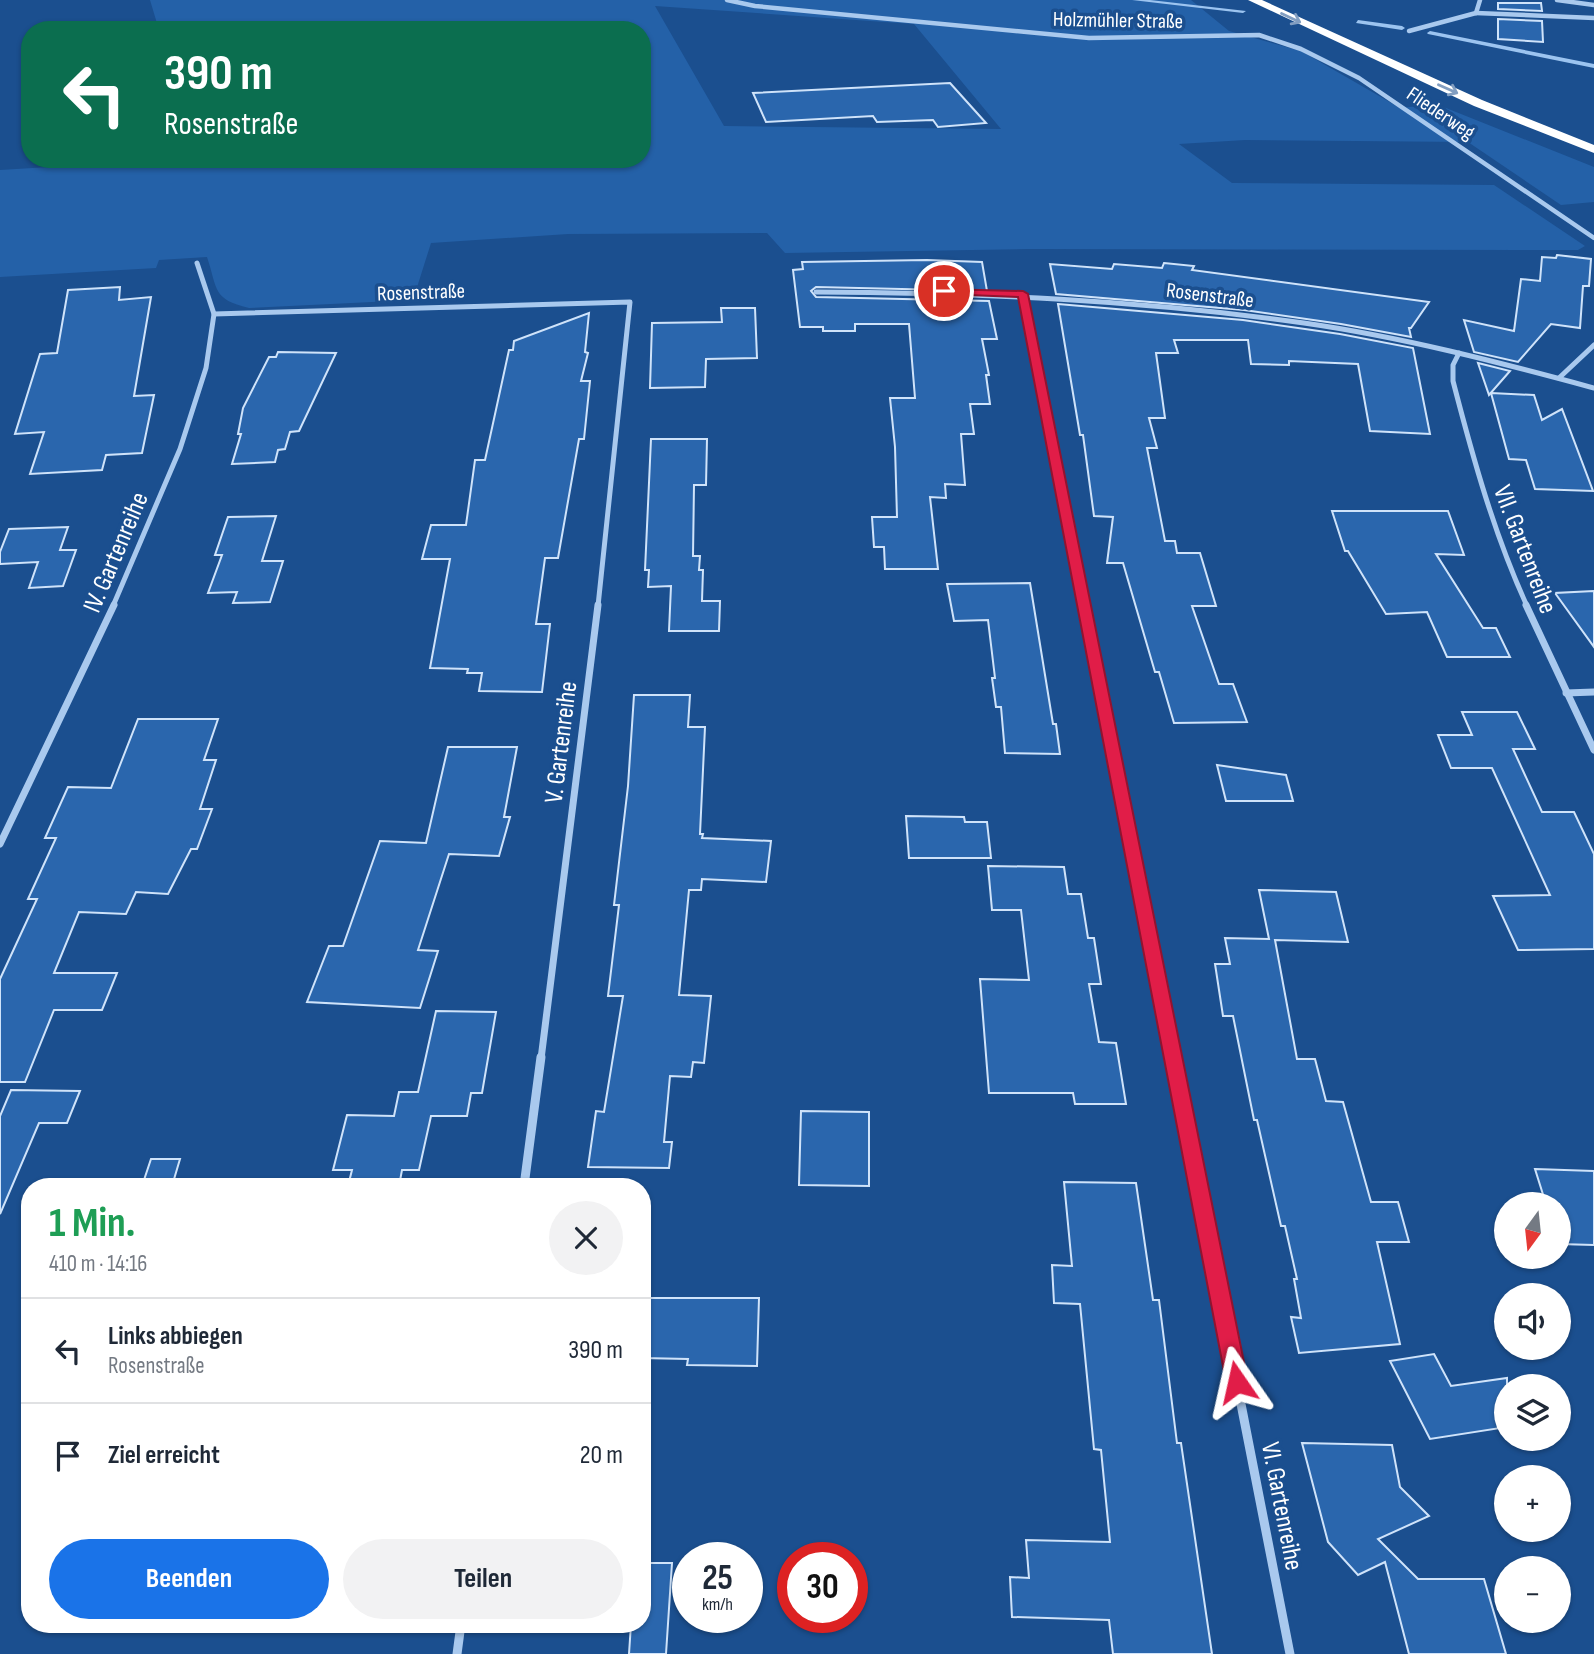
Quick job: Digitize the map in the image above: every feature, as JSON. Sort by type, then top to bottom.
[{"type":"highway","points":[[1253,0],[1478,103],[1594,149]]},
{"type":"highway","points":[[1282,0],[1470,85]]},
{"type":"highway","points":[[1491,94],[1594,136]]},
{"type":"street","name":"Holzmühler Straße","points":[[727,0],[767,8],[1088,38],[1259,35]]},
{"type":"street","points":[[1476,13],[1480,0]]},
{"type":"street","points":[[1557,0],[1594,5]]},
{"type":"street","points":[[1409,31],[1417,27],[1467,18],[1476,13],[1594,18]]},
{"type":"street","name":"Fliederweg","points":[[1259,35],[1295,44],[1361,78],[1594,239]]},
{"type":"street","name":"IV. Gartenreihe","points":[[0,844],[105,625],[180,449],[206,368],[214,314],[197,263]]},
{"type":"street","name":"Rosenstraße","points":[[816,292],[944,291],[1023,294],[1169,306],[1274,319],[1459,353],[1594,388]]},
{"type":"street","name":"VI. Gartenreihe","points":[[1023,294],[1290,1654]]},
{"type":"street","name":"Rosenstraße","points":[[214,314],[630,302]]},
{"type":"street","name":"V. Gartenreihe","points":[[525,1178],[589,697],[630,302]]},
{"type":"street","points":[[1559,377],[1594,345]]},
{"type":"street","name":"VII. Gartenreihe","points":[[1459,353],[1453,365],[1453,381],[1484,498],[1520,592],[1594,750]]},
{"type":"street","points":[[1566,693],[1594,692]]},
{"type":"street","points":[[457,1654],[460,1633]]},
{"type":"shaded area","points":[[150,0],[1191,0],[1229,31],[1301,51],[1400,108],[1441,106],[1594,167],[1594,202],[1561,205],[1468,142],[1245,140],[1179,144],[1232,183],[1494,185],[1585,246],[1578,250],[1028,249],[785,253],[767,233],[568,234],[431,243],[413,300],[249,308],[222,297],[215,285],[207,257],[159,260],[156,268],[0,277],[0,170],[651,168],[651,21],[156,21]],"holes":[[[655,6],[914,24],[1001,129],[724,126]]]},
{"type":"building","points":[[1498,3],[1541,3],[1542,11],[1498,9]]},
{"type":"building","points":[[1498,19],[1542,21],[1543,42],[1498,39]]},
{"type":"building","points":[[950,83],[986,123],[938,127],[933,120],[877,122],[873,116],[766,122],[753,93]]},
{"type":"building","points":[[1557,255],[1591,259],[1589,286],[1583,286],[1580,328],[1551,324],[1518,362],[1474,352],[1464,320],[1514,331],[1521,279],[1540,281],[1542,257],[1556,258]]},
{"type":"building","points":[[802,262],[982,262],[987,291],[816,287],[811,291],[816,297],[989,301],[997,339],[982,339],[989,375],[986,375],[990,404],[970,404],[974,434],[961,434],[965,485],[945,484],[946,498],[930,497],[938,569],[885,569],[884,547],[874,547],[872,517],[897,517],[895,447],[890,398],[915,398],[909,324],[855,324],[855,331],[823,331],[823,327],[800,327],[793,270],[803,269]]},
{"type":"building","points":[[1164,263],[1194,266],[1192,270],[1429,302],[1409,328],[1411,337],[1244,310],[1056,294],[1050,264],[1112,269],[1114,264],[1162,268]]},
{"type":"building","points":[[120,287],[119,300],[151,297],[134,396],[154,395],[142,453],[106,455],[102,470],[30,474],[44,432],[15,434],[40,354],[57,353],[68,290]]},
{"type":"building","points":[[1058,304],[1243,320],[1413,348],[1430,434],[1370,431],[1358,364],[1289,361],[1289,365],[1251,364],[1248,340],[1174,340],[1178,353],[1156,353],[1165,418],[1149,418],[1157,448],[1147,448],[1165,541],[1175,541],[1177,553],[1200,553],[1216,606],[1192,606],[1219,684],[1233,684],[1247,722],[1174,723],[1159,672],[1155,672],[1123,563],[1107,563],[1113,517],[1094,516],[1083,435],[1080,435]]},
{"type":"building","points":[[721,308],[755,308],[757,358],[706,359],[705,387],[650,388],[652,323],[722,322]]},
{"type":"building","points":[[589,313],[585,352],[588,353],[581,381],[590,381],[584,439],[579,439],[558,558],[545,558],[536,624],[550,624],[542,692],[479,691],[482,673],[467,673],[468,669],[430,668],[450,559],[422,559],[431,525],[466,525],[475,460],[485,460],[509,350],[513,350],[514,341]]},
{"type":"building","points":[[278,352],[336,353],[299,431],[290,432],[285,449],[278,450],[275,462],[232,464],[241,434],[238,434],[243,408],[269,357],[276,357]]},
{"type":"building","points":[[1478,363],[1510,371],[1489,395]]},
{"type":"building","points":[[1491,393],[1534,395],[1542,420],[1562,409],[1593,491],[1535,489],[1526,460],[1509,459]]},
{"type":"building","points":[[651,439],[707,439],[706,485],[694,485],[693,556],[700,556],[699,570],[703,570],[702,601],[720,601],[719,631],[669,631],[671,586],[648,587],[649,570],[645,570]]},
{"type":"building","points":[[1332,511],[1448,511],[1464,555],[1436,554],[1483,628],[1496,628],[1510,657],[1447,657],[1427,612],[1386,614],[1348,551],[1345,551]]},
{"type":"building","points":[[276,516],[262,561],[283,561],[270,602],[233,603],[237,592],[208,593],[222,555],[215,555],[228,517]]},
{"type":"building","points":[[68,527],[60,550],[76,550],[63,586],[29,588],[38,562],[0,564],[0,552],[9,529]]},
{"type":"building","points":[[1030,583],[1060,754],[1005,753],[1001,707],[996,707],[992,678],[995,678],[988,620],[954,621],[947,584]]},
{"type":"building","points":[[1594,591],[1594,647],[1555,593]]},
{"type":"building","points":[[634,695],[690,695],[688,727],[705,727],[700,834],[703,834],[702,838],[771,841],[766,882],[702,879],[701,890],[689,890],[679,995],[711,996],[704,1063],[693,1062],[691,1077],[670,1076],[664,1142],[672,1142],[669,1168],[588,1167],[596,1111],[604,1112],[623,996],[608,996],[619,905],[614,905],[628,786]]},
{"type":"building","points":[[1462,712],[1517,712],[1535,749],[1513,749],[1542,812],[1574,812],[1594,854],[1594,949],[1518,950],[1493,896],[1550,895],[1492,768],[1451,768],[1438,735],[1472,735]]},
{"type":"building","points":[[138,719],[218,719],[204,760],[216,760],[200,809],[212,809],[197,849],[191,849],[168,894],[136,892],[126,914],[79,912],[54,973],[117,973],[102,1010],[54,1010],[25,1082],[0,1082],[0,979],[37,899],[28,899],[56,838],[45,838],[68,787],[111,788]]},
{"type":"building","points":[[448,747],[517,747],[504,817],[510,817],[499,856],[449,854],[418,950],[438,951],[420,1008],[307,1002],[329,946],[343,946],[380,841],[426,843]]},
{"type":"building","points":[[1217,765],[1286,775],[1293,801],[1226,801]]},
{"type":"building","points":[[906,816],[964,817],[965,822],[987,822],[991,858],[909,858]]},
{"type":"building","points":[[988,866],[1064,867],[1068,894],[1081,894],[1088,938],[1094,938],[1101,984],[1089,984],[1099,1042],[1116,1043],[1126,1104],[1075,1104],[1073,1093],[989,1093],[980,979],[1029,980],[1021,910],[992,910]]},
{"type":"building","points":[[1259,890],[1336,892],[1348,942],[1275,940],[1297,1059],[1315,1059],[1326,1101],[1343,1102],[1371,1202],[1398,1202],[1409,1242],[1377,1242],[1400,1344],[1299,1353],[1291,1317],[1301,1318],[1294,1279],[1297,1279],[1285,1226],[1281,1226],[1257,1120],[1254,1120],[1233,1016],[1223,1016],[1215,964],[1230,964],[1225,938],[1269,939]]},
{"type":"building","points":[[436,1011],[496,1012],[482,1093],[471,1093],[467,1116],[431,1116],[419,1170],[402,1170],[400,1178],[350,1178],[352,1170],[333,1170],[347,1115],[394,1116],[399,1092],[418,1092]]},
{"type":"building","points":[[11,1090],[80,1091],[67,1123],[39,1123],[0,1214],[0,1116]]},
{"type":"building","points":[[801,1111],[869,1112],[869,1186],[799,1185]]},
{"type":"building","points":[[151,1159],[180,1159],[174,1178],[145,1178]]},
{"type":"building","points":[[1535,1169],[1594,1171],[1594,1245],[1572,1244],[1572,1192],[1542,1192]]},
{"type":"building","points":[[1064,1182],[1136,1183],[1153,1300],[1159,1300],[1177,1443],[1181,1443],[1212,1654],[1113,1654],[1109,1620],[1012,1617],[1010,1577],[1029,1578],[1026,1540],[1110,1542],[1101,1450],[1094,1449],[1080,1304],[1054,1303],[1052,1265],[1072,1266]]},
{"type":"building","points":[[651,1298],[759,1298],[757,1366],[687,1365],[688,1359],[651,1358]]},
{"type":"building","points":[[1434,1354],[1451,1386],[1494,1380],[1494,1429],[1430,1439],[1390,1361]]},
{"type":"building","points":[[1302,1443],[1392,1445],[1400,1487],[1429,1516],[1378,1539],[1418,1579],[1484,1579],[1494,1613],[1494,1633],[1500,1633],[1506,1654],[1409,1654],[1385,1562],[1358,1575],[1328,1542]]},
{"type":"building","points":[[651,1563],[672,1563],[666,1654],[629,1654],[630,1633],[651,1633]]},
{"type":"waterway","points":[[1135,0],[1243,11]]},
{"type":"waterway","points":[[1358,22],[1402,28]]},
{"type":"waterway","points":[[1430,33],[1594,66]]},
{"type":"route","points":[[944,291],[1023,294],[1237,1382]]}]
